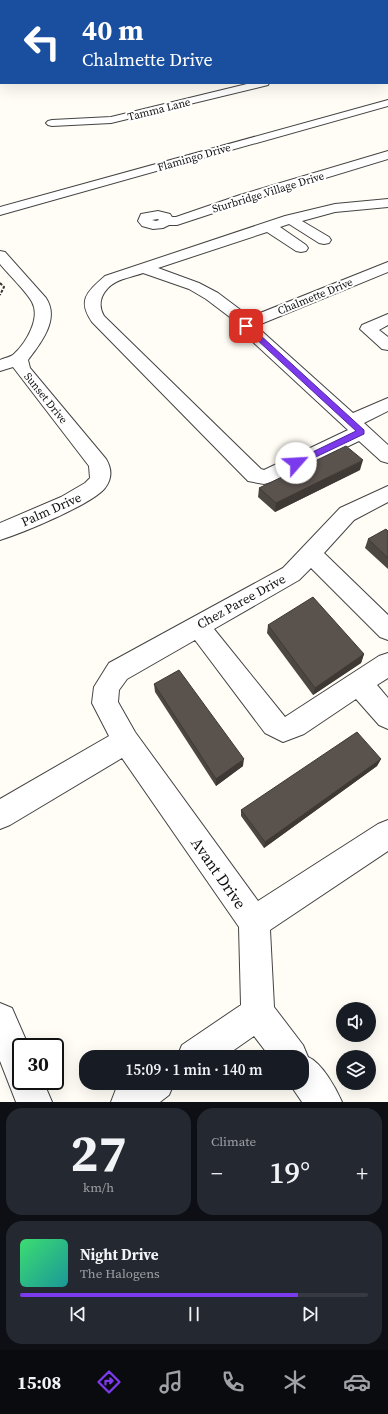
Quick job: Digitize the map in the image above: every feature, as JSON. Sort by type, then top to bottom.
[{"type":"street","name":"Tamma Lane","points":[[52,122],[111,120],[260,84]]},
{"type":"street","name":"Flamingo Drive","points":[[0,211],[388,103]]},
{"type":"street","name":"Sturbridge Village Drive","points":[[166,221],[177,221],[245,198],[388,155]]},
{"type":"street","points":[[369,161],[388,168]]},
{"type":"street","points":[[388,203],[335,208],[290,219],[110,279],[96,292],[92,303],[93,311],[98,319],[256,476],[264,477],[271,475],[356,427],[388,404]]},
{"type":"street","points":[[290,219],[324,240]]},
{"type":"street","points":[[268,226],[301,248]]},
{"type":"street","name":"Sunset Drive","points":[[0,255],[40,301],[42,311],[42,321],[33,340],[19,359],[22,370],[98,464],[101,473],[98,482]]},
{"type":"street","name":"Chalmette Drive","points":[[248,323],[388,267]]},
{"type":"street","points":[[144,268],[194,286],[212,296],[248,323],[246,326],[250,331],[388,456]]},
{"type":"street","points":[[388,319],[368,329],[388,345]]},
{"type":"street","points":[[0,366],[19,359]]},
{"type":"street","name":"Palm Drive","points":[[0,532],[82,495],[98,482]]},
{"type":"street","name":"Chez Paree Drive","points":[[108,687],[118,671],[291,574],[347,514],[388,493]]},
{"type":"street","points":[[310,553],[388,630]]},
{"type":"street","points":[[198,626],[274,724],[283,730],[295,725],[388,664]]},
{"type":"street","points":[[359,683],[388,717]]},
{"type":"street","name":"Avant Drive","points":[[108,687],[105,703],[126,741],[254,922],[387,836]]},
{"type":"street","points":[[0,815],[126,741]]},
{"type":"street","points":[[254,922],[258,1013],[285,1050]]},
{"type":"street","points":[[204,1050],[258,1013]]},
{"type":"street","points":[[0,1020],[12,1049]]},
{"type":"street","points":[[309,1082],[324,1102]]},
{"type":"street","points":[[29,1090],[34,1102]]},
{"type":"street","points":[[129,1102],[147,1090]]},
{"type":"path","points":[[0,283],[4,287],[0,295]]},
{"type":"building","points":[[346,446],[363,460],[276,503],[259,488]]},
{"type":"building","points":[[386,529],[388,531],[388,558],[368,539]]},
{"type":"building","points":[[313,597],[364,654],[315,688],[268,625]]},
{"type":"building","points":[[179,670],[244,759],[216,779],[154,684]]},
{"type":"building","points":[[357,732],[381,759],[265,842],[241,810]]},
{"type":"route","points":[[246,326],[361,432],[296,463]]}]
